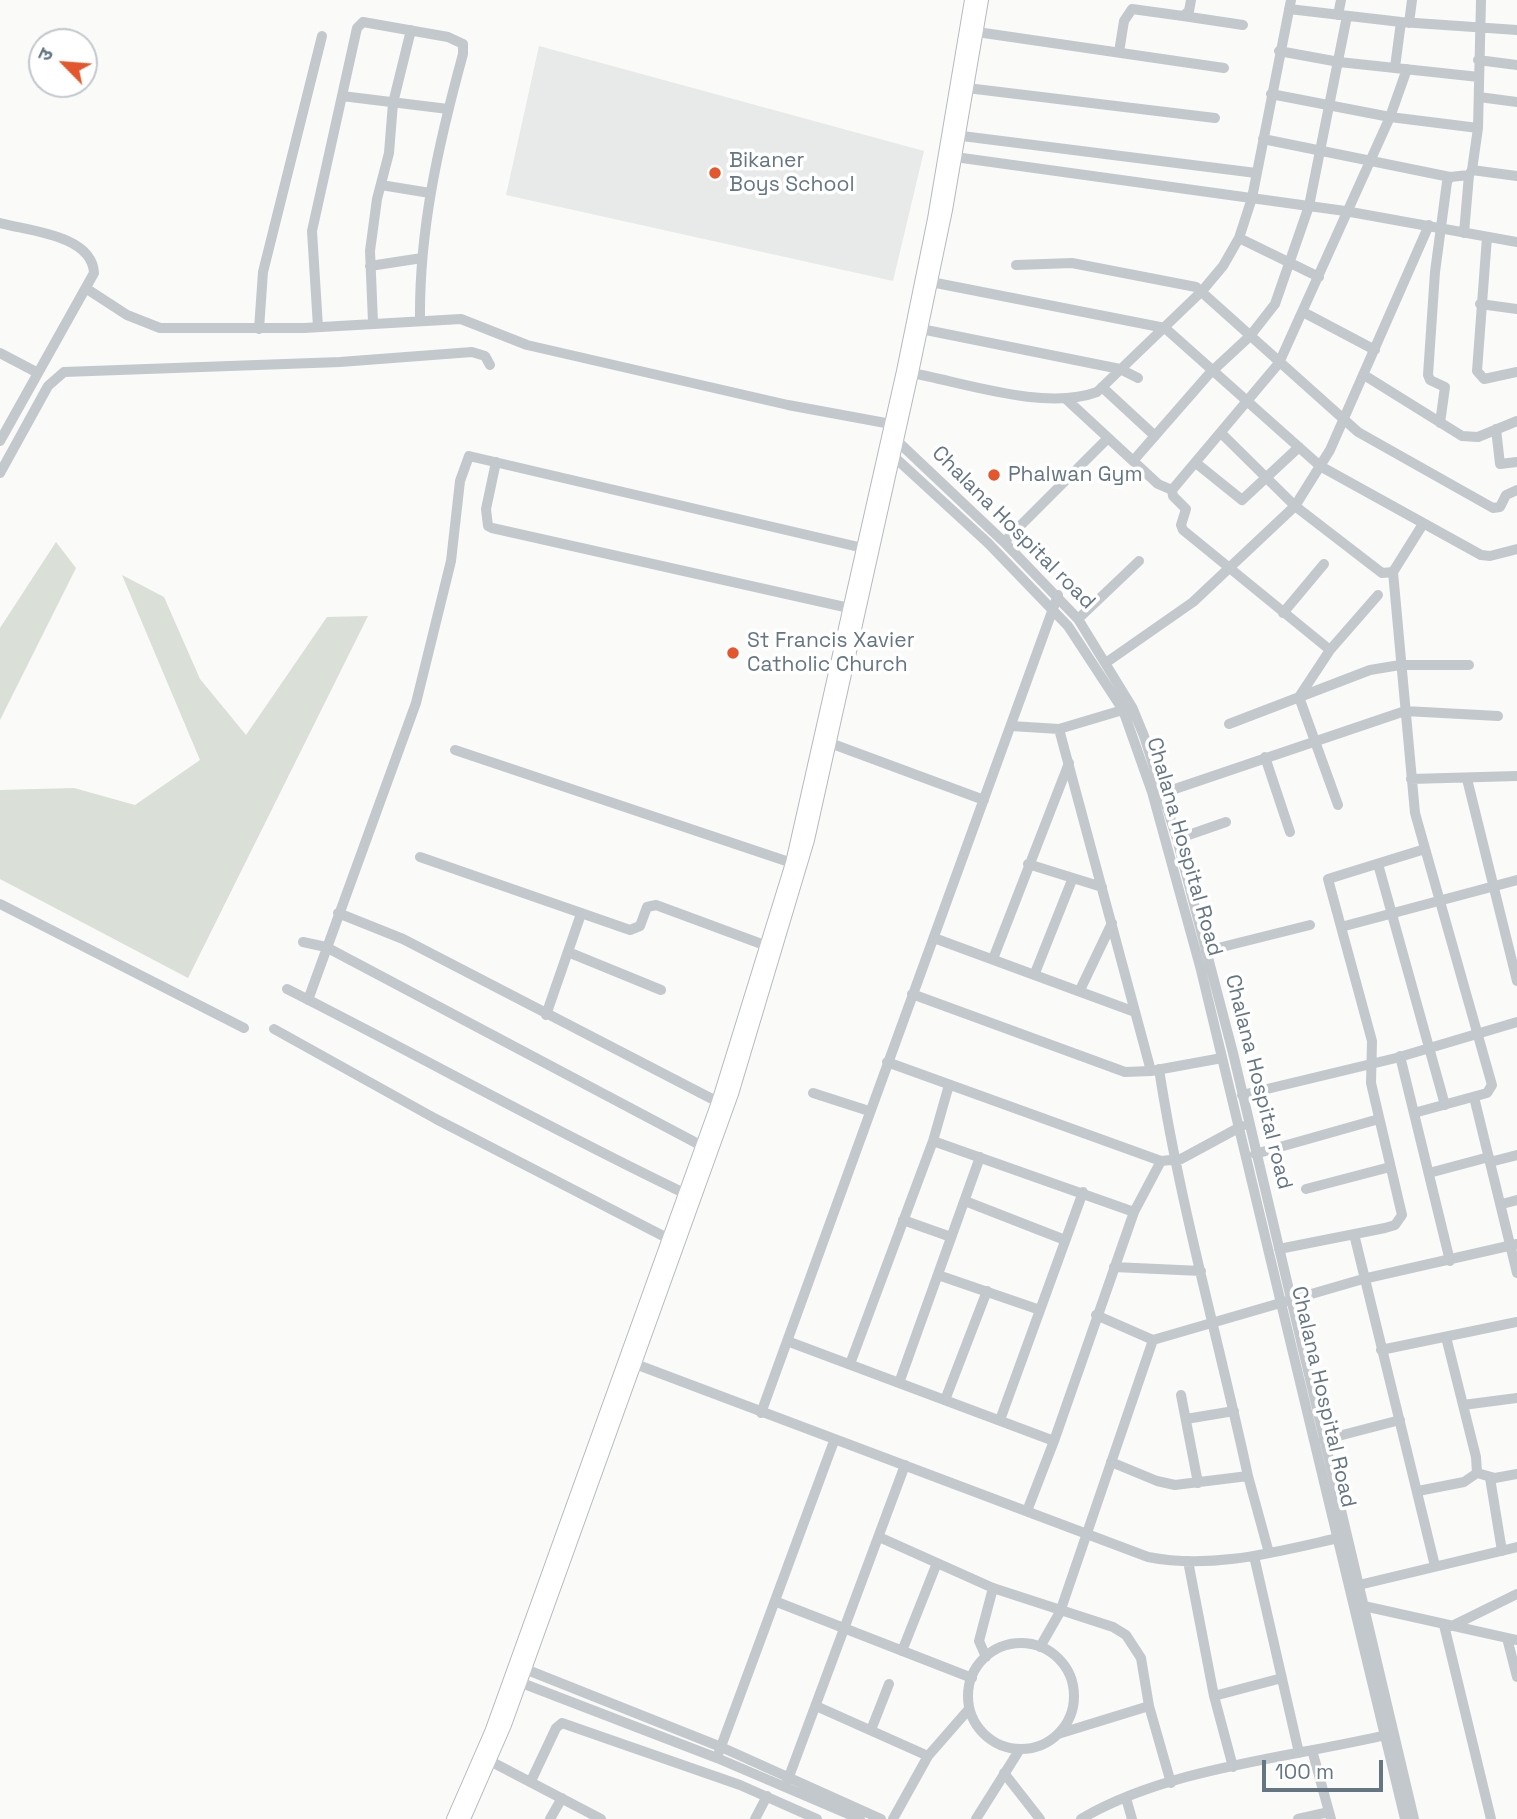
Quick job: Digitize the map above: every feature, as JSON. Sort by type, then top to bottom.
[{"type":"main road","points":[[892,433],[912,373],[955,156],[953,135],[971,0]]},
{"type":"main road","points":[[464,1819],[490,1761],[515,1681],[629,1362],[744,1058],[808,840],[890,453],[934,219],[967,88],[982,0]]},
{"type":"main road","points":[[629,1362],[684,1193],[718,1102],[792,863],[863,548],[890,453]]},
{"type":"main road","points":[[453,1819],[515,1681]]},
{"type":"street","points":[[1183,16],[1188,11],[1191,0]]},
{"type":"street","points":[[1133,461],[1212,372],[1250,336],[1275,304],[1309,206],[1321,151],[1339,62],[1341,0]]},
{"type":"street","points":[[1395,67],[1412,0]]},
{"type":"street","points":[[1464,233],[1478,128],[1478,26],[1481,0]]},
{"type":"street","points":[[912,373],[1031,396],[1082,398],[1102,387],[1165,328],[1223,266],[1239,238],[1252,198],[1290,4],[1342,15],[1517,30]]},
{"type":"street","points":[[1119,52],[1124,21],[1132,9],[1243,25]]},
{"type":"street","points":[[318,327],[312,230],[359,23],[411,30],[454,39],[463,44],[463,54],[430,193],[422,258],[420,320]]},
{"type":"street","points":[[373,322],[369,266],[381,185],[389,153],[393,103],[411,30]]},
{"type":"street","points":[[977,32],[1224,68]]},
{"type":"street","points":[[259,329],[263,272],[322,36]]},
{"type":"street","points":[[1279,51],[1339,62],[1479,77]]},
{"type":"street","points":[[1478,60],[1517,65]]},
{"type":"street","points":[[1172,490],[1279,363],[1319,277],[1345,211],[1390,117],[1407,69]]},
{"type":"street","points":[[967,88],[1215,118]]},
{"type":"street","points":[[1271,94],[1390,117],[1478,128]]},
{"type":"street","points":[[342,96],[448,109]]},
{"type":"street","points":[[1479,97],[1517,103]]},
{"type":"street","points":[[953,135],[1256,173]]},
{"type":"street","points":[[1263,139],[1450,177],[1471,173],[1517,176]]},
{"type":"street","points":[[955,156],[1345,211],[1517,242]]},
{"type":"street","points":[[1440,423],[1445,387],[1430,380],[1428,368],[1441,229],[1450,177]]},
{"type":"street","points":[[381,185],[430,193]]},
{"type":"street","points":[[0,223],[81,247],[93,263],[94,273],[0,442]]},
{"type":"street","points":[[1107,662],[1174,617],[1295,506],[1320,466],[1343,421],[1429,225]]},
{"type":"street","points":[[1487,237],[1480,303],[1477,363],[1480,377],[1488,379],[1517,372]]},
{"type":"street","points":[[1239,238],[1319,277]]},
{"type":"street","points":[[369,266],[422,258]]},
{"type":"street","points":[[1016,265],[1072,263],[1189,284],[1202,291],[1343,421],[1493,508],[1500,507],[1506,495],[1517,490]]},
{"type":"street","points":[[931,282],[1165,328],[1320,466],[1481,555],[1490,556],[1517,549]]},
{"type":"street","points":[[87,289],[127,315],[160,328],[259,329],[461,319],[527,345],[788,405],[892,433]]},
{"type":"street","points":[[1480,303],[1517,309]]},
{"type":"street","points":[[1303,312],[1375,351]]},
{"type":"street","points":[[921,329],[1120,369],[1138,378]]},
{"type":"street","points":[[0,473],[48,386],[64,372],[340,362],[472,352],[485,356],[490,365]]},
{"type":"street","points":[[0,353],[38,373]]},
{"type":"street","points":[[1364,374],[1440,423],[1470,438],[1517,421]]},
{"type":"street","points":[[1102,387],[1154,436]]},
{"type":"street","points":[[1065,398],[1158,484],[1172,490]]},
{"type":"street","points":[[1496,429],[1498,460],[1504,464],[1517,462]]},
{"type":"street","name":"Chalana Hospital road","points":[[892,433],[1058,595],[1078,619],[1107,662],[1163,793],[1249,1121],[1279,1249],[1285,1301],[1323,1440],[1342,1537],[1359,1586],[1389,1734],[1413,1819]]},
{"type":"street","points":[[1221,433],[1267,475],[1295,506],[1372,568],[1382,573],[1393,572]]},
{"type":"street","points":[[1004,542],[1108,438]]},
{"type":"street","points":[[1196,463],[1242,500],[1299,447]]},
{"type":"street","name":"Chalana Hospital Road","points":[[890,453],[988,543],[1053,611],[1078,639],[1127,709],[1152,792],[1285,1301],[1389,1734],[1405,1819]]},
{"type":"street","points":[[308,1000],[411,718],[426,669],[451,561],[460,481],[469,456],[863,548]]},
{"type":"street","points":[[496,462],[485,516],[488,526],[492,528],[849,608]]},
{"type":"street","points":[[1172,490],[1173,496],[1185,509],[1181,525],[1183,530],[1330,650]]},
{"type":"street","points":[[1414,1113],[1487,1093],[1492,1085],[1415,813],[1393,572],[1423,524]]},
{"type":"street","points":[[1078,619],[1139,561]]},
{"type":"street","points":[[1283,612],[1324,564]]},
{"type":"street","points":[[761,1413],[1058,595]]},
{"type":"street","points":[[1299,697],[1330,650],[1378,595]]},
{"type":"street","points":[[1229,724],[1370,670],[1400,665],[1469,665]]},
{"type":"street","points":[[1299,697],[1338,805]]},
{"type":"street","points":[[1011,726],[1059,729],[1127,709]]},
{"type":"street","points":[[1163,793],[1315,739],[1405,711],[1498,716]]},
{"type":"street","points":[[1059,729],[1135,1012],[1155,1070],[1173,1161],[1269,1553]]},
{"type":"street","points":[[830,743],[984,800]]},
{"type":"street","points":[[455,750],[792,863]]},
{"type":"street","points":[[1265,757],[1290,832]]},
{"type":"street","points":[[993,959],[1069,763]]},
{"type":"street","points":[[1411,779],[1517,776]]},
{"type":"street","points":[[1467,779],[1517,981]]},
{"type":"street","points":[[1177,839],[1226,822]]},
{"type":"street","points":[[1279,1249],[1385,1228],[1399,1221],[1401,1205],[1371,1083],[1372,1041],[1328,879],[1425,849]]},
{"type":"street","points":[[420,857],[631,930],[640,926],[647,907],[656,905],[767,946]]},
{"type":"street","points":[[1028,864],[1072,880],[1102,887]]},
{"type":"street","points":[[1378,864],[1445,1105]]},
{"type":"street","points":[[1035,973],[1072,880]]},
{"type":"street","points":[[1341,927],[1517,880]]},
{"type":"street","points":[[0,904],[244,1028]]},
{"type":"street","points":[[338,913],[403,939],[718,1102]]},
{"type":"street","points":[[546,1015],[581,914]]},
{"type":"street","points":[[1080,990],[1112,923]]},
{"type":"street","points":[[1206,951],[1310,925]]},
{"type":"street","points":[[934,938],[1135,1012]]},
{"type":"street","points":[[303,942],[326,947],[702,1146]]},
{"type":"street","points":[[568,952],[661,990]]},
{"type":"street","points":[[287,989],[505,1101],[582,1144],[684,1193]]},
{"type":"street","points":[[912,995],[1125,1072],[1155,1070],[1222,1058]]},
{"type":"street","points":[[1241,1095],[1371,1064],[1517,1022]]},
{"type":"street","points":[[274,1029],[436,1118],[669,1239]]},
{"type":"street","points":[[1400,1056],[1450,1261]]},
{"type":"street","points":[[887,1062],[1161,1161],[1173,1161],[1249,1121]]},
{"type":"street","points":[[850,1364],[933,1141],[949,1085]]},
{"type":"street","points":[[813,1093],[869,1111]]},
{"type":"street","points":[[1474,1097],[1514,1245],[1517,1273]]},
{"type":"street","points":[[1255,1154],[1378,1119]]},
{"type":"street","points":[[933,1141],[1134,1212]]},
{"type":"street","points":[[1429,1173],[1517,1155]]},
{"type":"street","points":[[899,1383],[980,1157]]},
{"type":"street","points":[[1027,1511],[1134,1212],[1161,1161]]},
{"type":"street","points":[[1306,1189],[1390,1167]]},
{"type":"street","points":[[1000,1420],[1083,1192]]},
{"type":"street","points":[[1502,1205],[1517,1200]]},
{"type":"street","points":[[965,1201],[1065,1240]]},
{"type":"street","points":[[903,1220],[951,1237]]},
{"type":"street","points":[[1354,1234],[1435,1566]]},
{"type":"street","points":[[1097,1315],[1153,1340],[1363,1279],[1514,1245]]},
{"type":"street","points":[[1114,1268],[1163,1272],[1201,1271]]},
{"type":"street","points":[[938,1275],[1040,1310]]},
{"type":"street","points":[[945,1399],[987,1292]]},
{"type":"street","points":[[1381,1350],[1517,1322]]},
{"type":"street","points":[[1446,1337],[1476,1457],[1477,1473]]},
{"type":"street","points":[[1040,1647],[1060,1612],[1153,1340]]},
{"type":"street","points":[[787,1342],[1054,1441]]},
{"type":"street","points":[[629,1362],[834,1441],[1148,1556],[1188,1561],[1254,1556],[1342,1537]]},
{"type":"street","points":[[1181,1395],[1198,1483]]},
{"type":"street","points":[[1463,1405],[1517,1398]]},
{"type":"street","points":[[1186,1419],[1234,1411]]},
{"type":"street","points":[[1323,1440],[1400,1420]]},
{"type":"street","points":[[719,1753],[777,1602],[834,1441]]},
{"type":"street","points":[[1111,1462],[1157,1481],[1175,1485],[1248,1476]]},
{"type":"street","points":[[787,1781],[905,1465]]},
{"type":"street","points":[[1477,1473],[1490,1478],[1517,1474]]},
{"type":"street","points":[[1418,1491],[1464,1482],[1477,1473]]},
{"type":"street","points":[[1490,1478],[1502,1550]]},
{"type":"street","points":[[879,1537],[993,1588],[1060,1612],[1113,1627],[1126,1635],[1141,1658],[1149,1706],[1171,1783]]},
{"type":"street","points":[[1359,1586],[1517,1548]]},
{"type":"street","points":[[1254,1556],[1299,1753]]},
{"type":"street","points":[[1188,1561],[1214,1696],[1234,1767]]},
{"type":"street","points":[[902,1651],[937,1563]]},
{"type":"street","points":[[986,1657],[979,1641],[993,1588]]},
{"type":"street","points":[[1448,1625],[1517,1594]]},
{"type":"street","points":[[777,1602],[972,1678]]},
{"type":"street","points":[[1364,1606],[1512,1639],[1517,1677]]},
{"type":"street","points":[[1448,1625],[1491,1819]]},
{"type":"street","points":[[1058,1734],[1071,1713],[1073,1689],[1065,1667],[1040,1647],[1016,1644],[999,1648],[986,1657],[972,1678],[969,1709],[977,1726],[989,1738],[1004,1746],[1020,1749],[1037,1747],[1058,1734],[1149,1706]]},
{"type":"street","points":[[520,1667],[881,1819]]},
{"type":"street","points":[[1214,1696],[1282,1678]]},
{"type":"street","points":[[515,1681],[719,1753]]},
{"type":"street","points":[[871,1730],[889,1684]]},
{"type":"street","points":[[816,1706],[928,1756]]},
{"type":"street","points":[[893,1819],[928,1756],[969,1709]]},
{"type":"street","points":[[531,1781],[556,1728],[562,1723],[767,1796],[817,1819]]},
{"type":"street","points":[[1081,1819],[1126,1798],[1171,1783],[1389,1734]]},
{"type":"street","points":[[976,1819],[1020,1749]]},
{"type":"street","points":[[1298,1819],[1330,1816],[1312,1750]]},
{"type":"street","points":[[490,1761],[601,1819]]},
{"type":"street","points":[[1004,1773],[1040,1819]]},
{"type":"street","points":[[787,1781],[860,1819]]},
{"type":"street","points":[[755,1819],[767,1796]]},
{"type":"street","points":[[550,1819],[562,1798]]},
{"type":"street","points":[[1126,1798],[1132,1819]]},
{"type":"shaded area","name":"Bikaner Boys School","points":[[539,46],[924,151],[893,281],[506,195]]},
{"type":"shaded area","points":[[56,542],[76,568],[0,720],[0,628]]},
{"type":"shaded area","points":[[122,575],[164,597],[200,679],[246,735],[327,617],[368,616],[188,978],[0,879],[0,790],[74,788],[135,805],[200,760]]},
{"type":"place","name":"Bikaner Boys School","points":[[715,173]]},
{"type":"place","name":"Phalwan Gym","points":[[994,475]]},
{"type":"place","name":"St Francis Xavier Catholic Church","points":[[733,653]]}]
